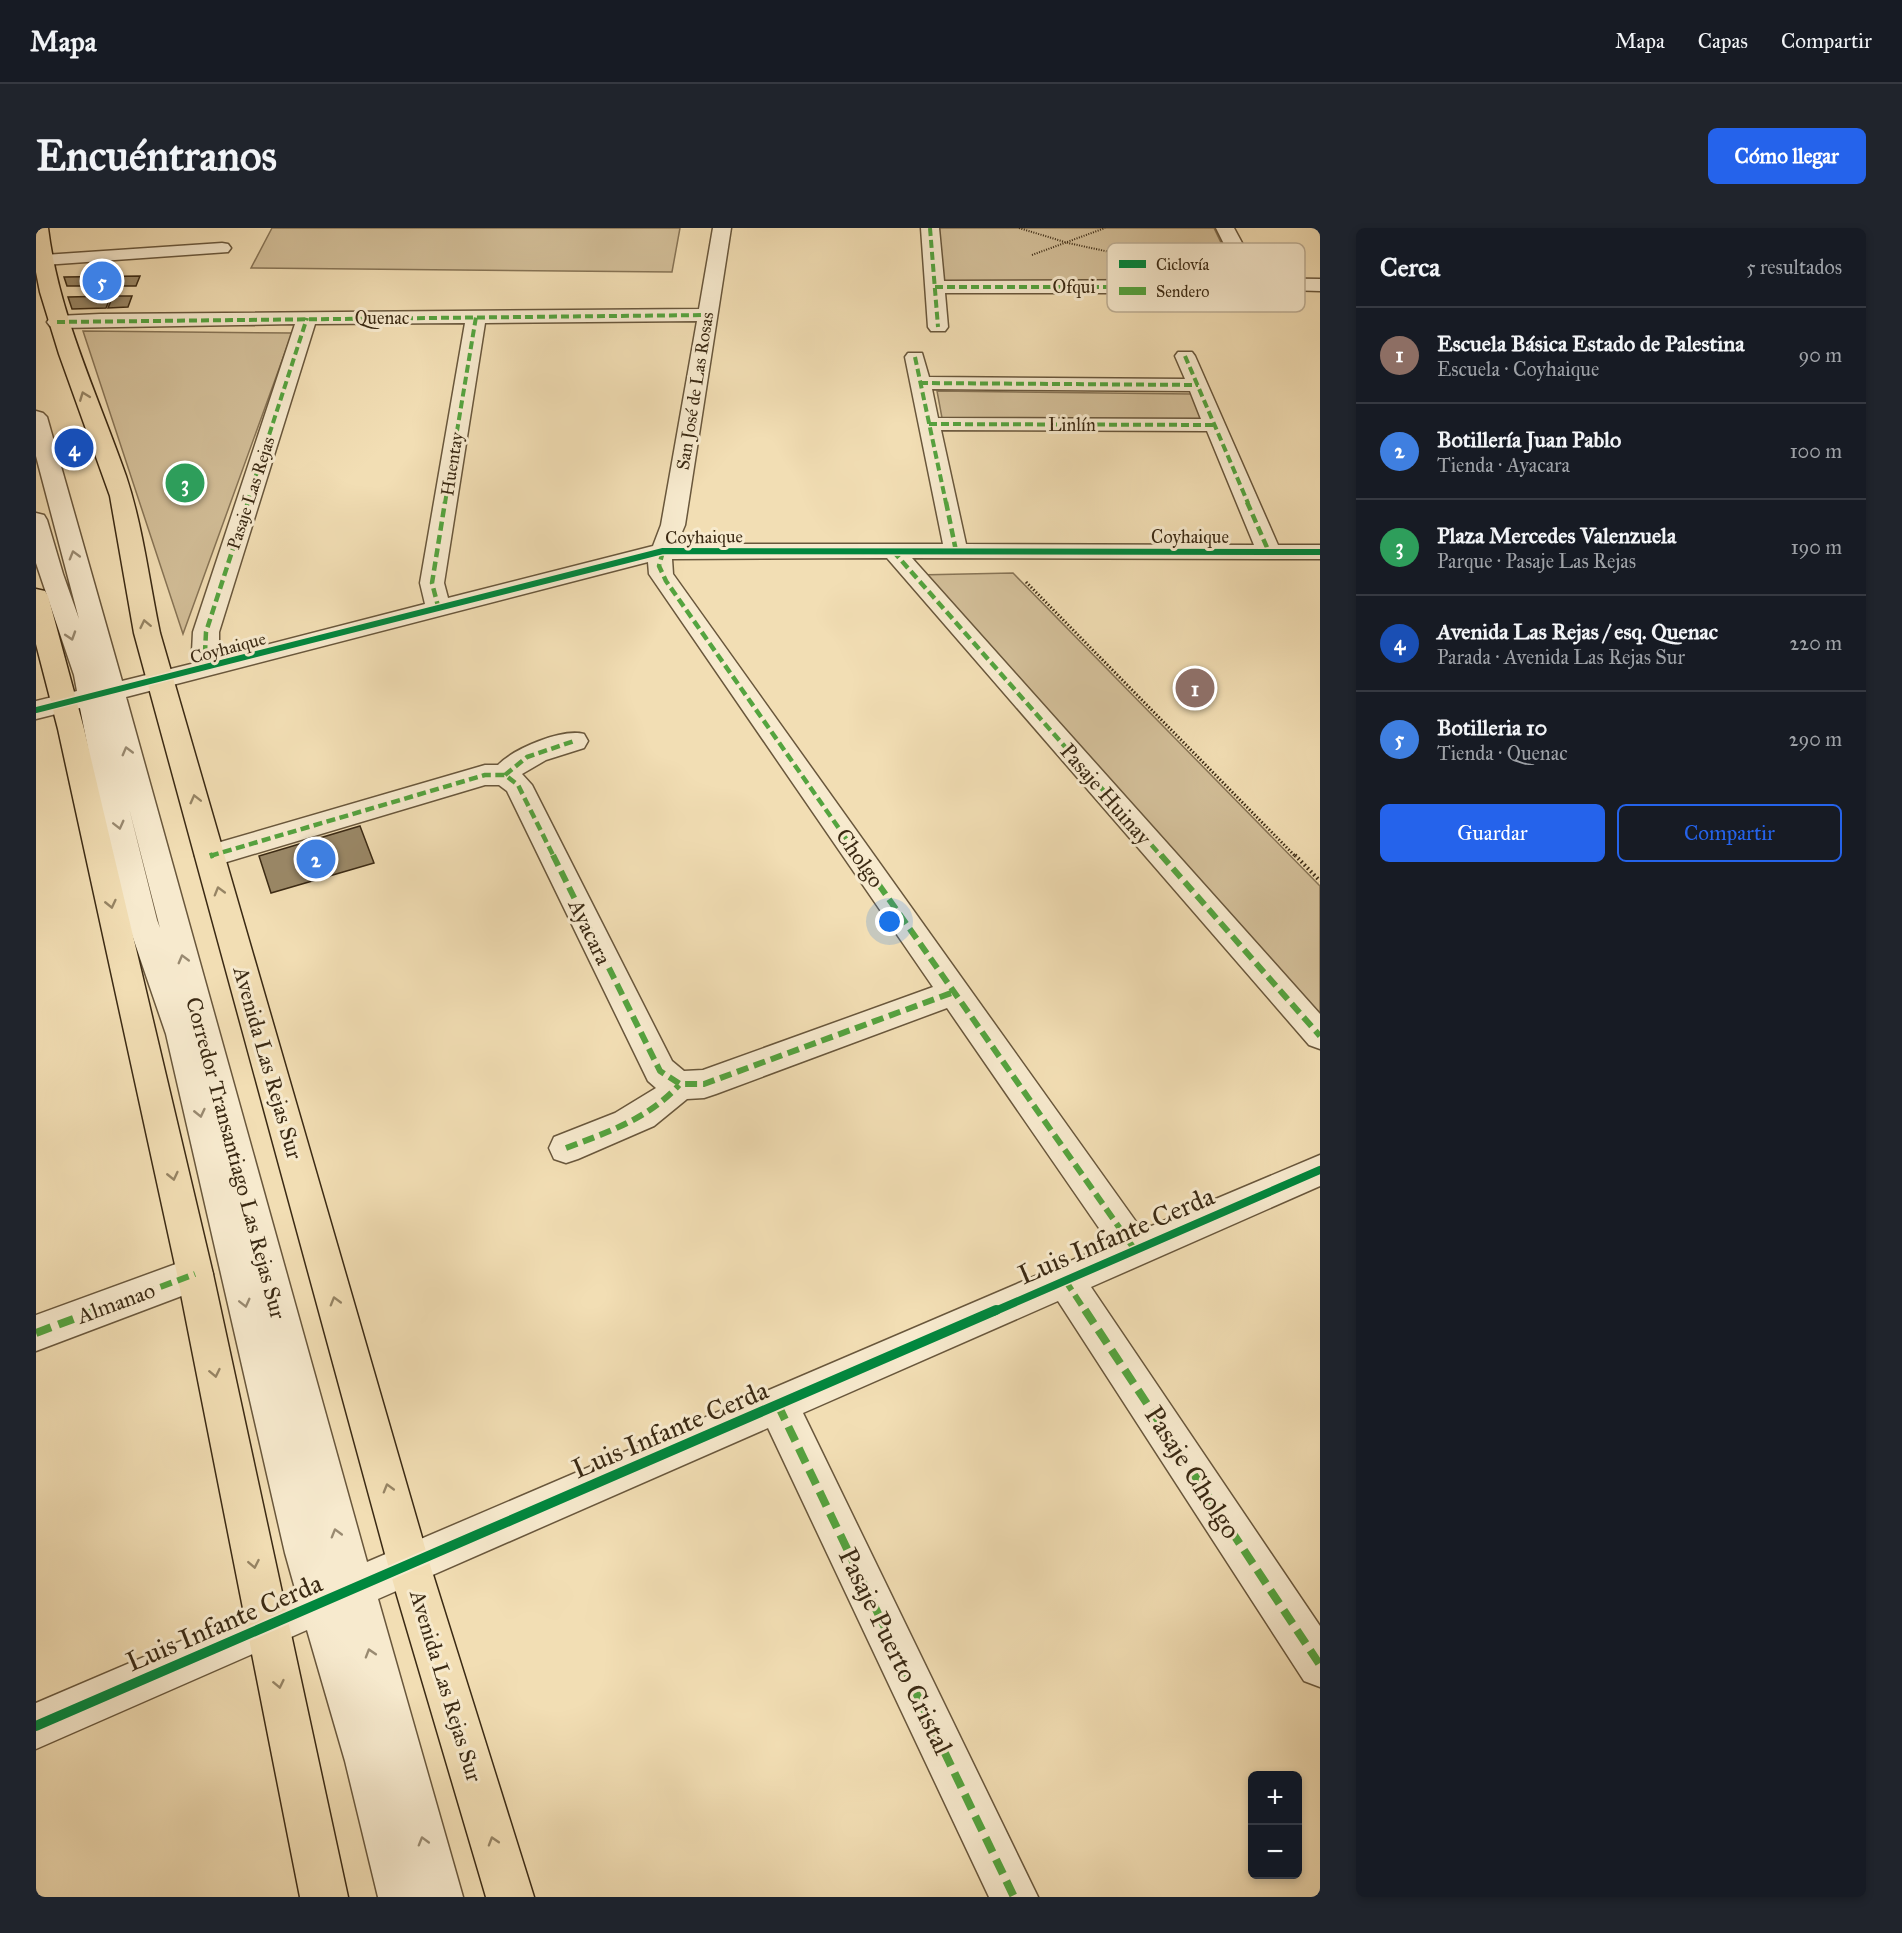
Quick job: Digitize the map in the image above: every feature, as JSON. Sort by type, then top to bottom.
[{"type":"main road","name":"Avenida Las Rejas Sur","points":[[39,228],[57,322],[118,487],[129,530],[147,633],[409,1565],[510,1897]]},
{"type":"main road","points":[[36,596],[76,701],[324,1897]]},
{"type":"street","name":"San José de Las Rosas","points":[[663,551],[673,525],[722,228]]},
{"type":"street","points":[[930,228],[938,327]]},
{"type":"street","points":[[1225,228],[1232,243]]},
{"type":"street","points":[[44,260],[222,248]]},
{"type":"street","name":"Ofqui","points":[[1305,285],[1320,285]]},
{"type":"street","name":"Ofqui","points":[[935,287],[1107,287]]},
{"type":"street","name":"Quenac","points":[[57,322],[708,315]]},
{"type":"street","name":"Huentay","points":[[439,610],[432,584],[476,317]]},
{"type":"street","name":"Pasaje Las Rejas","points":[[209,668],[205,652],[206,632],[307,318]]},
{"type":"street","points":[[1185,356],[1269,552]]},
{"type":"street","points":[[915,357],[956,551]]},
{"type":"street","name":"Linlín","points":[[920,383],[1198,385]]},
{"type":"street","name":"Corredor Transantiago Las Rejas Sur","points":[[36,417],[76,701],[109,784],[142,920],[182,1034],[303,1542],[336,1596],[439,1897]]},
{"type":"street","name":"Linlín","points":[[929,424],[1215,425]]},
{"type":"street","name":"Corredor Transantiago Las Rejas Sur","points":[[36,520],[51,574],[87,675],[76,701]]},
{"type":"street","name":"Coyhaique","points":[[76,701],[663,551],[1320,552]]},
{"type":"street","name":"Cholgo","points":[[663,551],[659,566],[666,581],[1135,1250]]},
{"type":"street","name":"Pasaje Huinay","points":[[893,551],[1320,1036]]},
{"type":"street","points":[[210,856],[485,775],[505,775],[516,763],[527,757],[574,741]]},
{"type":"street","name":"Ayacara","points":[[505,775],[518,785],[660,1071],[668,1080],[679,1085]]},
{"type":"street","points":[[566,1148],[643,1116],[661,1105],[679,1085],[691,1087],[704,1084],[954,992]]},
{"type":"street","name":"Luis Infante Cerda","points":[[36,1726],[1320,1170]]},
{"type":"street","name":"Almanao","points":[[36,1333],[195,1274]]},
{"type":"street","name":"Pasaje Cholgo","points":[[1065,1280],[1320,1665]]},
{"type":"street","name":"Pasaje Puerto Cristal","points":[[778,1405],[1014,1897]]},
{"type":"street","name":"Corredor Transantiago Las Rejas Sur","points":[[336,1596],[368,1761],[402,1897]]},
{"type":"path","points":[[996,552],[1320,881]]},
{"type":"shaded area","points":[[272,228],[680,228],[672,272],[251,268]]},
{"type":"shaded area","points":[[938,228],[1214,228],[1221,243],[1107,243],[1107,282],[942,281]]},
{"type":"shaded area","points":[[83,331],[292,333],[183,634]]},
{"type":"shaded area","points":[[937,391],[1192,394],[1204,421],[942,418]]},
{"type":"shaded area","points":[[1013,573],[1320,886],[1320,1030],[917,575]]},
{"type":"building","points":[[140,276],[136,286],[67,286],[64,277]]},
{"type":"building","points":[[111,296],[106,308],[72,309],[68,297]]},
{"type":"building","points":[[113,296],[132,296],[128,307],[108,308]]},
{"type":"building","points":[[360,826],[374,863],[271,893],[259,856]]},
{"type":"marked path","points":[[930,228],[938,327]]},
{"type":"marked path","points":[[935,287],[1107,287]]},
{"type":"marked path","points":[[57,322],[708,315]]},
{"type":"marked path","points":[[439,610],[432,583],[476,317]]},
{"type":"marked path","points":[[209,667],[205,652],[206,632],[307,318]]},
{"type":"marked path","points":[[1185,356],[1269,552]]},
{"type":"marked path","points":[[915,357],[956,551]]},
{"type":"marked path","points":[[920,383],[1198,385]]},
{"type":"marked path","points":[[929,424],[1215,425]]},
{"type":"marked path","points":[[663,551],[659,566],[666,581],[1135,1250]]},
{"type":"marked path","points":[[893,551],[1320,1036]]},
{"type":"marked path","points":[[505,775],[527,757],[574,741]]},
{"type":"marked path","points":[[210,856],[485,775],[505,775],[518,785],[660,1071],[670,1080],[685,1085],[704,1084],[954,992]]},
{"type":"marked path","points":[[566,1148],[642,1116],[668,1097],[679,1085]]},
{"type":"marked path","points":[[36,1333],[195,1274]]},
{"type":"marked path","points":[[1065,1280],[1320,1665]]},
{"type":"marked path","points":[[778,1405],[1014,1897]]},
{"type":"cycle path","points":[[36,710],[663,551],[1320,552]]},
{"type":"cycle path","points":[[36,1726],[1320,1170]]},
{"type":"place","name":"Botilleria 10","points":[[102,281]]},
{"type":"place","name":"Avenida Las Rejas / esq. Quenac","points":[[74,448]]},
{"type":"place","name":"Plaza Mercedes Valenzuela","points":[[185,483]]},
{"type":"place","name":"Escuela Básica Estado de Palestina","points":[[1195,688]]},
{"type":"place","name":"Botillería Juan Pablo","points":[[316,859]]}]
